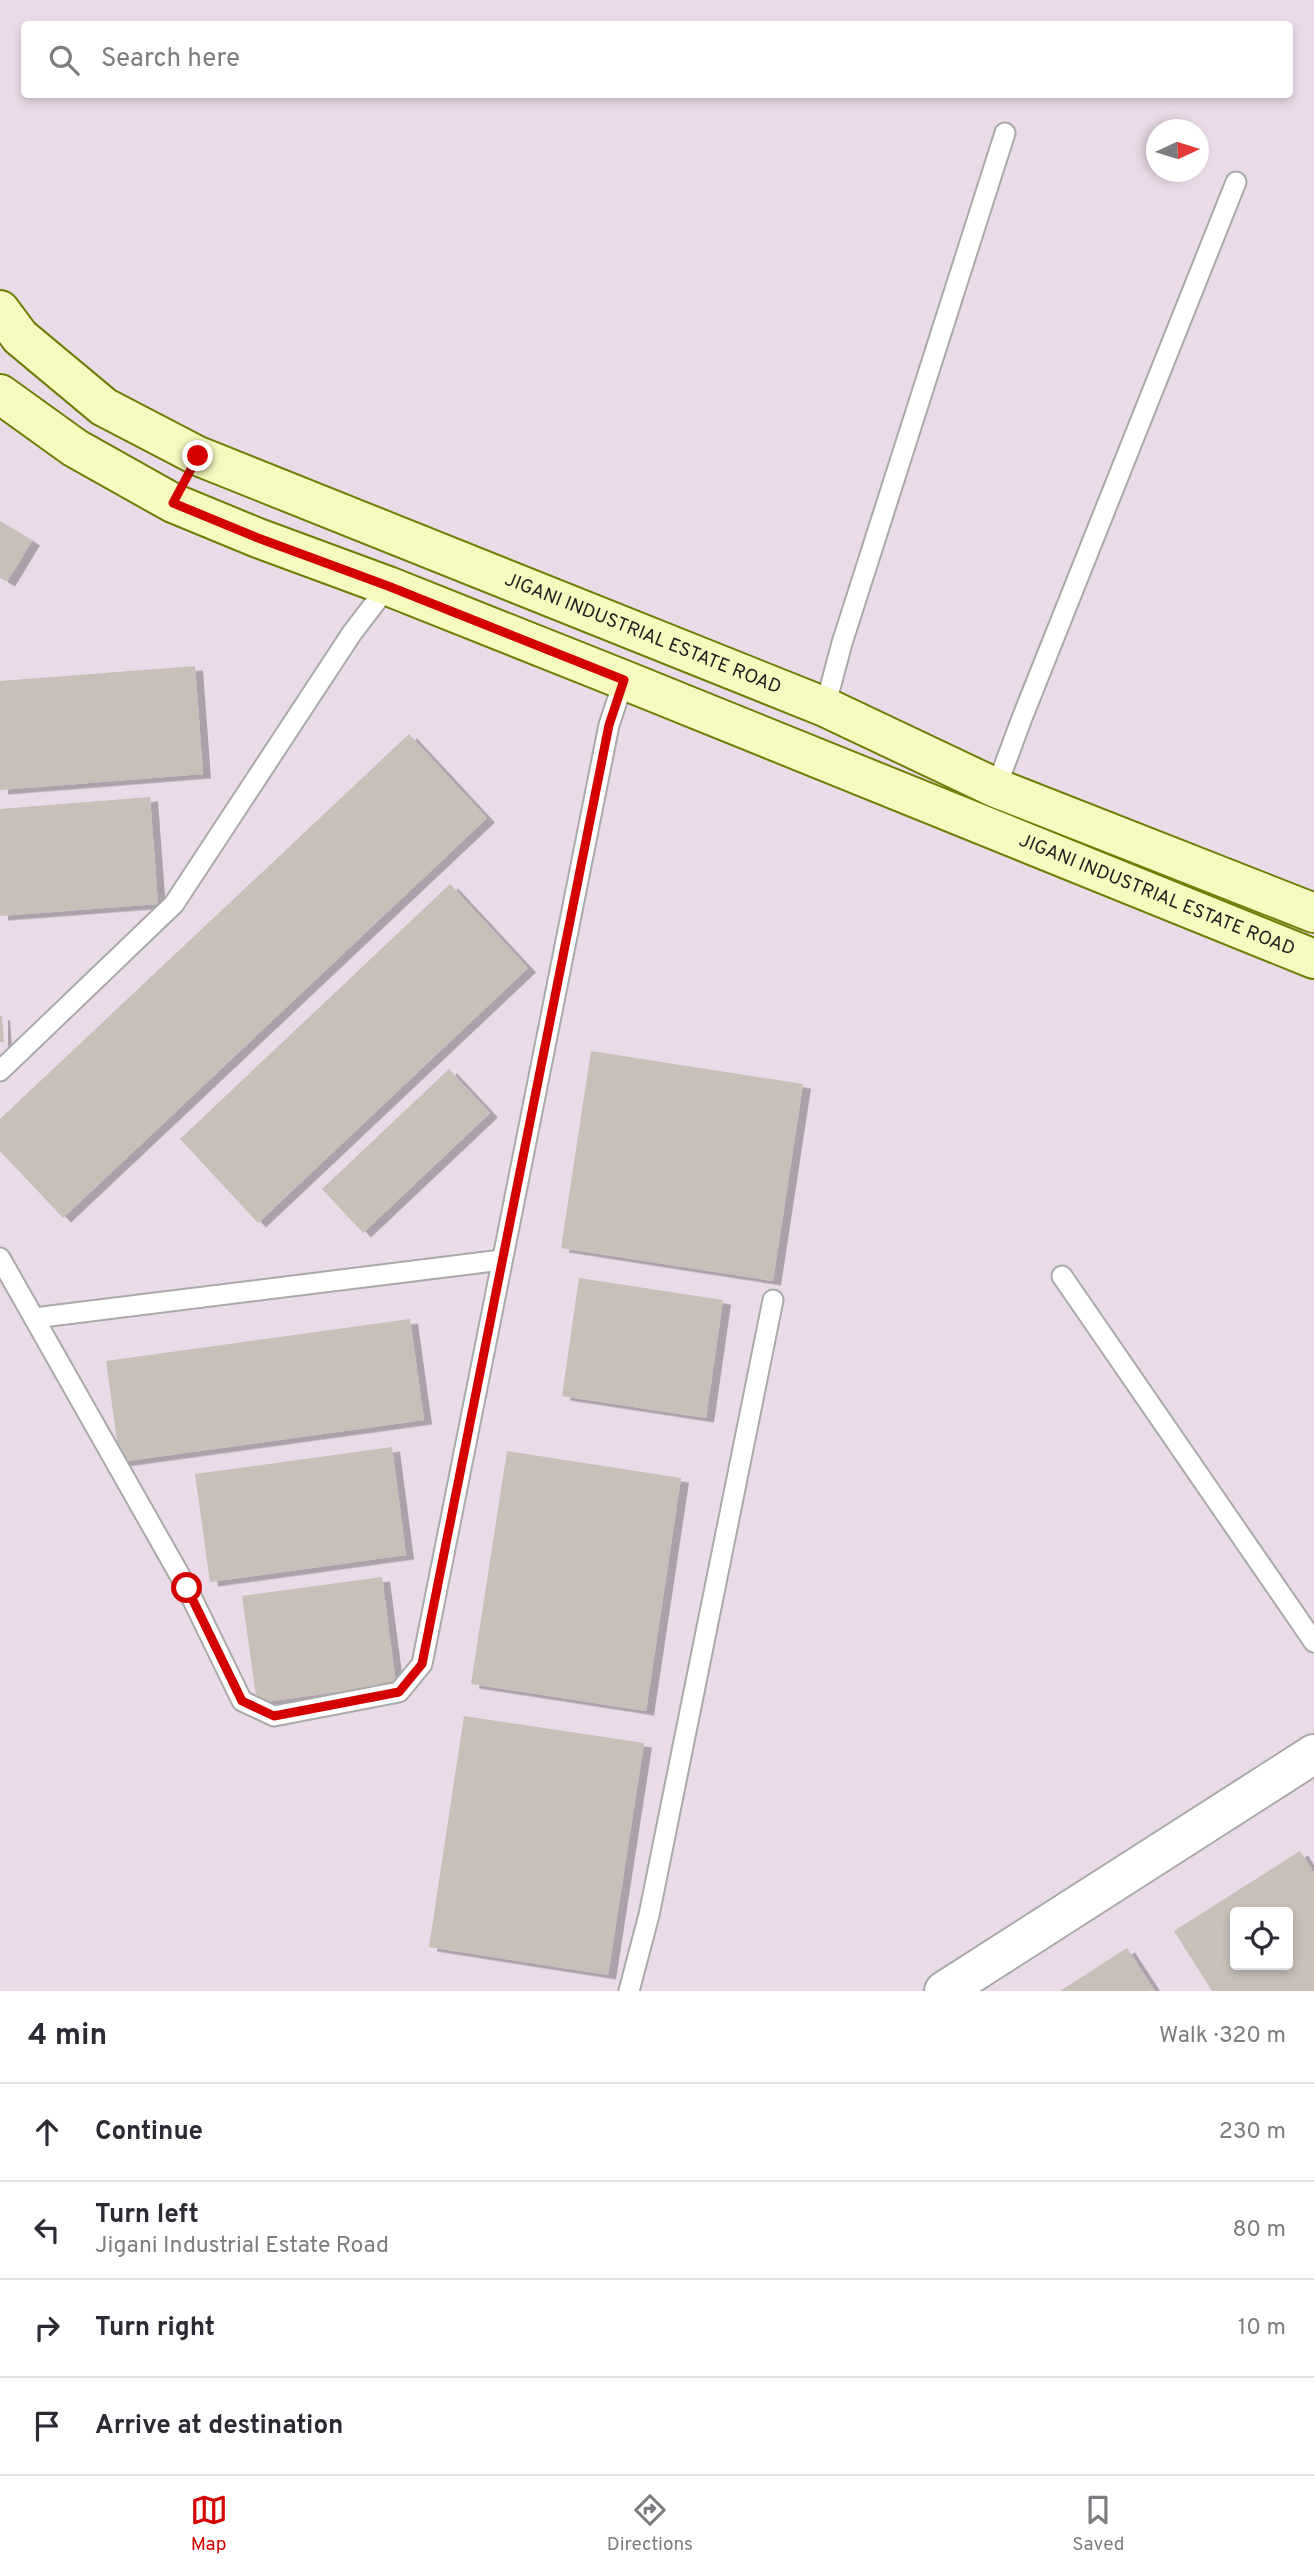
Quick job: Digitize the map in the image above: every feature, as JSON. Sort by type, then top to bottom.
[{"type":"main road","name":"JIGANI INDUSTRIAL ESTATE ROAD","points":[[0,310],[20,337],[104,407],[198,456],[825,707],[996,788],[1314,913]]},
{"type":"main road","name":"JIGANI INDUSTRIAL ESTATE ROAD","points":[[0,394],[75,448],[173,503],[624,680],[1314,959]]},
{"type":"main road","points":[[173,503],[198,456]]},
{"type":"street","points":[[944,1991],[1314,1754]]},
{"type":"lane","points":[[825,707],[842,643],[1006,133]]},
{"type":"lane","points":[[996,788],[1236,182]]},
{"type":"lane","points":[[0,1071],[174,904],[352,633],[388,586]]},
{"type":"lane","points":[[0,1258],[187,1588],[242,1701],[274,1716],[399,1692],[422,1664],[609,725],[624,680]]},
{"type":"lane","points":[[34,1318],[502,1260]]},
{"type":"lane","points":[[1062,1276],[1314,1642]]},
{"type":"lane","points":[[629,1991],[649,1915],[773,1300]]},
{"type":"shaded area","points":[[0,0],[1314,0],[1314,1991],[0,1991]]},
{"type":"building","points":[[0,521],[32,541],[7,582],[0,578]]},
{"type":"building","points":[[195,666],[203,774],[0,790],[0,681]]},
{"type":"building","points":[[409,734],[487,818],[63,1218],[0,1151],[0,1119]]},
{"type":"building","points":[[150,797],[158,904],[0,916],[0,809]]},
{"type":"building","points":[[450,884],[528,968],[258,1223],[180,1139]]},
{"type":"building","points":[[2,1016],[4,1042],[0,1042]]},
{"type":"building","points":[[591,1051],[803,1084],[773,1281],[561,1248]]},
{"type":"building","points":[[449,1069],[490,1113],[363,1233],[322,1189]]},
{"type":"building","points":[[579,1278],[723,1300],[706,1418],[562,1396]]},
{"type":"building","points":[[410,1319],[424,1420],[120,1462],[106,1361]]},
{"type":"building","points":[[392,1447],[406,1555],[210,1582],[195,1474]]},
{"type":"building","points":[[507,1451],[681,1478],[646,1711],[471,1684]]},
{"type":"building","points":[[382,1577],[396,1684],[257,1703],[242,1596]]},
{"type":"building","points":[[464,1716],[644,1743],[608,1975],[429,1947]]},
{"type":"building","points":[[1300,1851],[1314,1873],[1314,1991],[1212,1991],[1174,1931]]},
{"type":"building","points":[[1127,1948],[1155,1991],[1060,1991]]},
{"type":"route","points":[[187,1588],[242,1701],[274,1716],[399,1692],[422,1664],[609,725],[624,680],[173,503],[198,456]]}]
